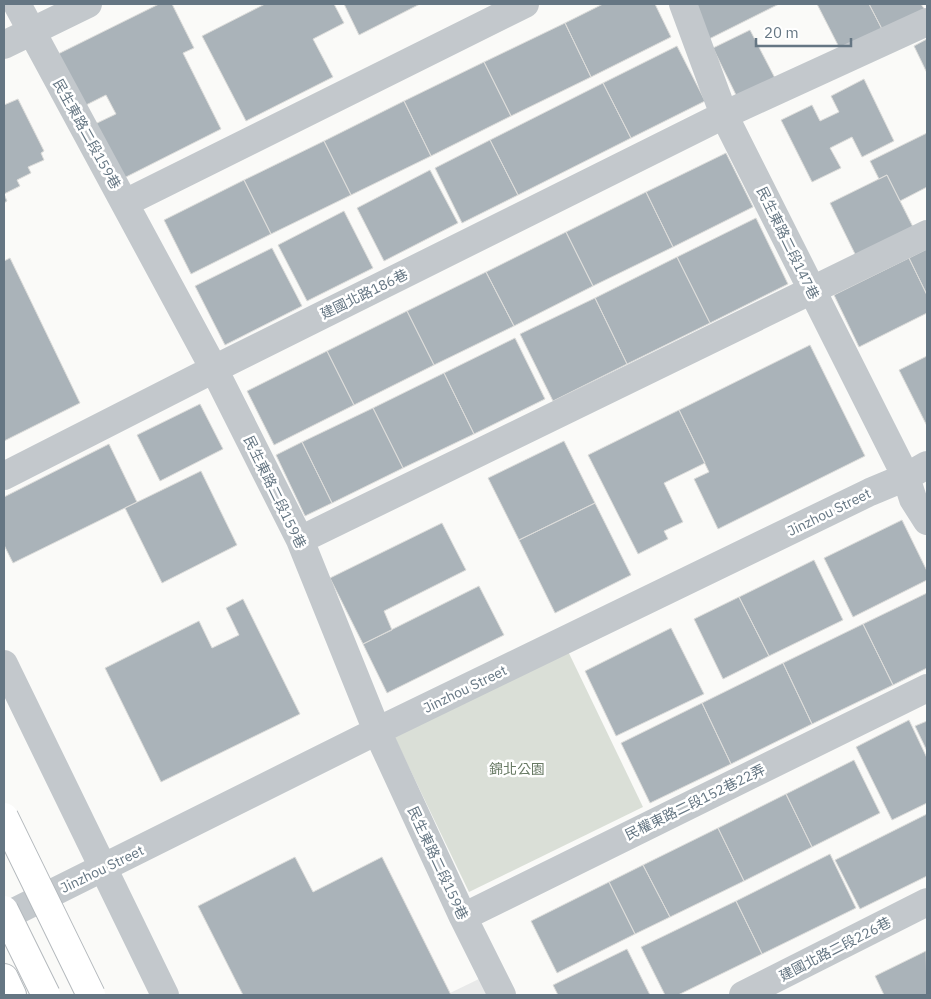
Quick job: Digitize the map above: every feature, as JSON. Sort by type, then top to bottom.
[{"type":"highway","points":[[4,817],[91,995]]},
{"type":"highway","points":[[4,910],[46,995]]},
{"type":"highway","points":[[4,978],[12,995]]},
{"type":"street","name":"民生東路二段159巷","points":[[17,4],[30,32],[214,369],[300,540],[377,731],[463,917],[502,995]]},
{"type":"street","points":[[4,45],[88,4]]},
{"type":"street","points":[[125,203],[525,4]]},
{"type":"street","name":"民生東路二段147巷","points":[[683,4],[724,115],[812,291],[916,471],[913,499],[927,521]]},
{"type":"street","name":"建國北路186巷","points":[[4,476],[214,369],[724,115],[927,22]]},
{"type":"street","points":[[300,540],[927,234]]},
{"type":"street","name":"Jinzhou Street","points":[[4,917],[377,731],[916,471]]},
{"type":"street","points":[[4,664],[102,869],[165,995]]},
{"type":"street","name":"民權東路二段152巷22弄","points":[[463,917],[927,688]]},
{"type":"street","name":"建國北路二段226巷","points":[[743,995],[927,902]]},
{"type":"shaded area","points":[[483,977],[492,995],[446,995]]},
{"type":"green space","name":"錦北公園","points":[[565,645],[643,807],[469,892],[391,730]]},
{"type":"building","points":[[159,4],[172,4],[194,48],[183,53],[221,129],[120,180],[93,125],[116,114],[106,95],[82,107],[56,55]]},
{"type":"building","points":[[265,4],[334,4],[344,23],[313,39],[333,77],[246,121],[202,36]]},
{"type":"building","points":[[344,4],[420,4],[359,35]]},
{"type":"building","points":[[603,4],[655,4],[671,37],[591,77],[565,23]]},
{"type":"building","points":[[686,4],[779,4],[705,41]]},
{"type":"building","points":[[817,4],[869,4],[883,31],[841,51]]},
{"type":"building","points":[[869,4],[921,4],[925,10],[883,31]]},
{"type":"building","points":[[565,23],[591,77],[511,116],[484,62]]},
{"type":"building","points":[[750,30],[777,82],[739,101],[713,48]]},
{"type":"building","points":[[927,39],[927,73],[914,46]]},
{"type":"building","points":[[677,46],[705,101],[631,138],[603,83]]},
{"type":"building","points":[[484,62],[511,116],[431,156],[404,101]]},
{"type":"building","points":[[864,79],[894,141],[862,157],[852,137],[830,148],[841,168],[812,182],[781,120],[812,105],[820,121],[839,112],[831,96]]},
{"type":"building","points":[[603,83],[631,138],[518,195],[490,140]]},
{"type":"building","points":[[18,99],[44,151],[41,153],[44,160],[28,167],[31,173],[17,180],[20,186],[4,194],[4,105]]},
{"type":"building","points":[[404,101],[431,156],[351,195],[324,141]]},
{"type":"building","points":[[927,133],[927,187],[900,201],[887,175],[879,179],[870,161]]},
{"type":"building","points":[[490,140],[518,195],[462,223],[435,168]]},
{"type":"building","points":[[324,141],[351,195],[271,234],[244,180]]},
{"type":"building","points":[[726,153],[753,207],[673,247],[646,192]]},
{"type":"building","points":[[430,170],[458,223],[384,261],[357,208]]},
{"type":"building","points":[[887,175],[914,229],[857,258],[830,203]]},
{"type":"building","points":[[244,180],[271,234],[191,274],[164,220]]},
{"type":"building","points":[[646,192],[673,247],[593,286],[566,232]]},
{"type":"building","points":[[344,211],[373,268],[307,301],[278,245]]},
{"type":"building","points":[[756,218],[788,284],[710,323],[677,257]]},
{"type":"building","points":[[566,232],[593,286],[514,326],[486,272]]},
{"type":"building","points":[[272,248],[302,306],[225,345],[195,286]]},
{"type":"building","points":[[927,249],[927,295],[909,258]]},
{"type":"building","points":[[677,257],[710,323],[627,364],[595,298]]},
{"type":"building","points":[[10,258],[80,403],[4,441],[4,261]]},
{"type":"building","points":[[909,258],[927,295],[927,313],[859,347],[834,295]]},
{"type":"building","points":[[486,272],[514,326],[434,365],[407,311]]},
{"type":"building","points":[[595,298],[627,364],[553,401],[520,334]]},
{"type":"building","points":[[407,311],[434,365],[354,405],[327,351]]},
{"type":"building","points":[[515,338],[545,399],[474,434],[444,373]]},
{"type":"building","points":[[810,345],[865,456],[718,529],[694,479],[709,472],[679,410]]},
{"type":"building","points":[[327,351],[354,405],[274,445],[247,391]]},
{"type":"building","points":[[927,356],[927,426],[899,370]]},
{"type":"building","points":[[444,373],[474,434],[403,468],[373,408]]},
{"type":"building","points":[[200,404],[223,449],[160,481],[137,435]]},
{"type":"building","points":[[373,408],[403,468],[332,503],[302,442]]},
{"type":"building","points":[[679,410],[705,463],[664,483],[683,522],[664,531],[668,539],[638,554],[588,455]]},
{"type":"building","points":[[564,441],[595,503],[519,540],[488,478]]},
{"type":"building","points":[[302,442],[332,503],[305,516],[276,455]]},
{"type":"building","points":[[109,444],[137,502],[13,563],[4,545],[4,497]]},
{"type":"building","points":[[201,471],[237,545],[162,583],[125,508]]},
{"type":"building","points":[[595,503],[631,575],[555,613],[519,540]]},
{"type":"building","points":[[902,520],[927,571],[927,580],[853,617],[824,558]]},
{"type":"building","points":[[442,523],[466,570],[384,611],[392,630],[363,644],[330,578]]},
{"type":"building","points":[[814,560],[843,620],[769,656],[739,597]]},
{"type":"building","points":[[479,586],[504,635],[387,693],[363,644]]},
{"type":"building","points":[[927,593],[927,668],[893,685],[863,624]]},
{"type":"building","points":[[739,597],[769,656],[723,679],[694,619]]},
{"type":"building","points":[[243,599],[300,714],[161,782],[105,668],[199,621],[212,648],[239,635],[226,608]]},
{"type":"building","points":[[863,624],[893,685],[812,724],[783,663]]},
{"type":"building","points":[[671,628],[704,694],[616,736],[585,671]]},
{"type":"building","points":[[783,663],[812,724],[731,764],[702,703]]},
{"type":"building","points":[[702,703],[731,764],[650,803],[621,743]]},
{"type":"building","points":[[909,720],[927,758],[927,803],[892,820],[856,747]]},
{"type":"building","points":[[927,721],[927,751],[915,726]]},
{"type":"building","points":[[854,760],[880,813],[812,847],[786,794]]},
{"type":"building","points":[[786,794],[812,847],[744,881],[718,828]]},
{"type":"building","points":[[927,814],[927,876],[860,909],[835,860]]},
{"type":"building","points":[[718,828],[744,881],[670,917],[643,865]]},
{"type":"building","points":[[830,854],[856,908],[762,954],[736,901]]},
{"type":"building","points":[[295,857],[313,892],[382,857],[451,995],[243,995],[198,906]]},
{"type":"building","points":[[643,865],[670,917],[635,934],[609,882]]},
{"type":"building","points":[[609,882],[635,934],[557,973],[531,921]]},
{"type":"building","points":[[736,901],[762,954],[678,995],[665,995],[641,947]]},
{"type":"building","points":[[627,949],[650,995],[558,995],[553,985]]},
{"type":"building","points":[[926,951],[927,995],[884,995],[875,976]]}]
